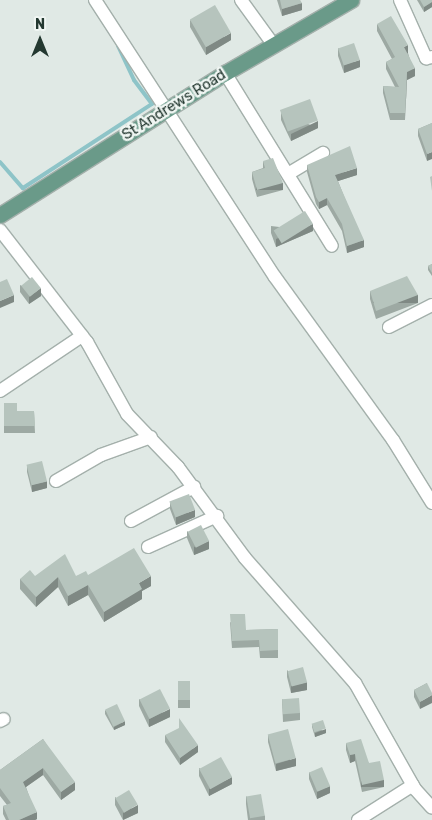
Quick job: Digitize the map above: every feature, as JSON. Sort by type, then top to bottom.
[{"type":"main road","name":"St Andrews Road","points":[[0,215],[225,73],[351,0]]},
{"type":"street","points":[[95,0],[165,111],[275,278],[393,440],[432,503]]},
{"type":"street","points":[[241,0],[273,44]]},
{"type":"street","points":[[400,0],[426,58],[432,57]]},
{"type":"street","points":[[225,73],[332,246]]},
{"type":"street","points":[[288,174],[323,153]]},
{"type":"street","points":[[0,230],[82,336],[127,414],[151,437],[194,487],[245,558],[355,683],[413,785],[432,808]]},
{"type":"street","points":[[388,326],[432,305]]},
{"type":"street","points":[[0,391],[82,336]]},
{"type":"street","points":[[56,481],[101,455],[151,437]]},
{"type":"street","points":[[131,521],[194,487]]},
{"type":"street","points":[[148,547],[216,516]]},
{"type":"street","points":[[358,820],[413,785]]},
{"type":"building","points":[[280,0],[300,0],[302,3],[282,9]]},
{"type":"building","points":[[420,0],[432,0],[432,2],[424,7]]},
{"type":"building","points":[[215,5],[231,33],[206,47],[190,20]]},
{"type":"building","points":[[391,16],[408,45],[404,47],[415,68],[407,72],[405,113],[390,113],[383,86],[399,87],[386,62],[395,57],[377,24]]},
{"type":"building","points":[[354,43],[360,60],[344,66],[338,49]]},
{"type":"building","points":[[310,99],[318,121],[288,132],[280,110]]},
{"type":"building","points":[[432,123],[432,152],[427,154],[418,129]]},
{"type":"building","points":[[350,146],[357,168],[335,175],[364,240],[347,246],[342,224],[327,198],[319,202],[316,197],[307,165]]},
{"type":"building","points":[[273,158],[283,183],[257,190],[252,172],[265,168],[263,161]]},
{"type":"building","points":[[305,211],[313,224],[282,243],[274,231]]},
{"type":"building","points":[[432,264],[432,273],[428,266]]},
{"type":"building","points":[[407,276],[418,295],[376,311],[370,291]]},
{"type":"building","points":[[32,277],[41,288],[30,297],[21,286]]},
{"type":"building","points":[[7,279],[14,295],[0,301],[0,282]]},
{"type":"building","points":[[4,403],[17,403],[17,411],[34,411],[35,426],[4,426]]},
{"type":"building","points":[[42,461],[47,481],[32,485],[26,465]]},
{"type":"building","points":[[189,494],[195,510],[175,517],[169,502]]},
{"type":"building","points":[[201,525],[209,541],[196,548],[188,532]]},
{"type":"building","points":[[134,548],[151,576],[139,583],[142,589],[104,612],[88,585],[68,596],[58,577],[36,597],[20,579],[30,570],[35,576],[65,554],[76,576],[86,571],[88,575]]},
{"type":"building","points":[[230,614],[245,614],[246,630],[278,629],[278,650],[260,651],[259,640],[232,641]]},
{"type":"building","points":[[303,667],[307,682],[292,687],[288,671]]},
{"type":"building","points":[[178,681],[190,681],[190,700],[178,700]]},
{"type":"building","points":[[427,683],[432,695],[420,702],[414,690]]},
{"type":"building","points":[[160,689],[170,709],[149,719],[140,699]]},
{"type":"building","points":[[299,698],[300,713],[283,714],[282,699]]},
{"type":"building","points":[[117,704],[125,721],[113,727],[105,709]]},
{"type":"building","points":[[179,718],[198,745],[180,758],[165,735],[179,728]]},
{"type":"building","points":[[323,720],[326,729],[314,732],[312,724]]},
{"type":"building","points":[[288,729],[296,758],[275,763],[268,734]]},
{"type":"building","points":[[43,739],[75,782],[61,792],[43,768],[23,782],[37,812],[19,820],[9,820],[3,806],[11,803],[0,788],[0,770]]},
{"type":"building","points":[[361,739],[369,763],[380,761],[384,780],[362,785],[355,754],[350,755],[346,743]]},
{"type":"building","points":[[221,757],[232,777],[210,789],[199,769]]},
{"type":"building","points":[[322,767],[330,786],[317,792],[309,772]]},
{"type":"building","points":[[129,790],[138,805],[124,813],[115,798]]},
{"type":"building","points":[[261,794],[265,816],[250,818],[246,797]]},
{"type":"waterway","points":[[0,162],[23,188],[152,104],[134,80],[118,46]]}]
